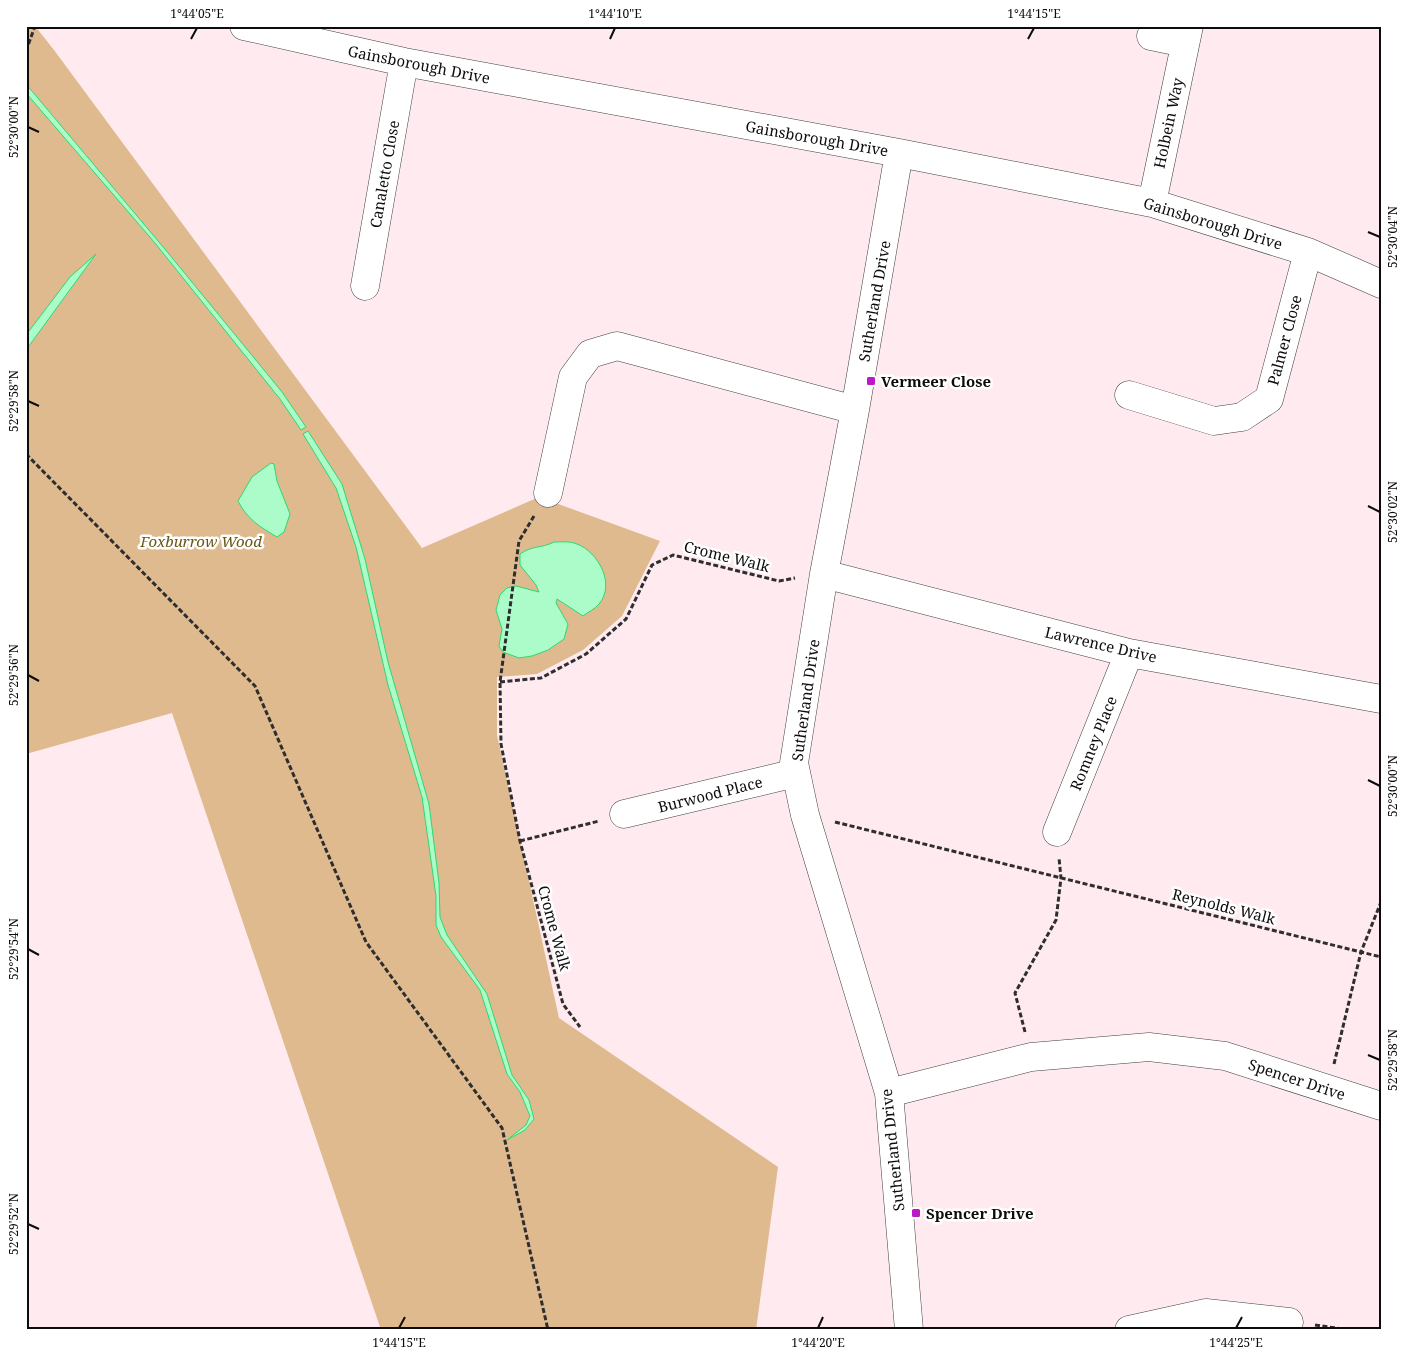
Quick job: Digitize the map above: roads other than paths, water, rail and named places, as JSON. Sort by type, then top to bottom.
[{"type":"street","name":"Gainsborough Drive","points":[[257,28],[404,62],[899,152],[1152,203],[1308,252],[1381,284]]},
{"type":"street","name":"Holbein Way","points":[[1152,36],[1187,35],[1152,203]]},
{"type":"street","name":"Canaletto Close","points":[[365,286],[404,62]]},
{"type":"street","name":"Sutherland Drive","points":[[899,152],[855,410],[824,574],[794,763],[805,815],[889,1093],[909,1330]]},
{"type":"street","name":"Palmer Close","points":[[1128,395],[1214,421],[1242,417],[1269,399],[1308,252]]},
{"type":"street","points":[[548,493],[574,377],[590,354],[617,346],[855,410]]},
{"type":"street","name":"Lawrence Drive","points":[[824,574],[1130,653],[1381,699]]},
{"type":"street","name":"Romney Place","points":[[1058,832],[1130,653]]},
{"type":"street","name":"Burwood Place","points":[[624,814],[796,773]]},
{"type":"street","name":"Spencer Drive","points":[[889,1093],[1031,1057],[1149,1047],[1225,1056],[1381,1106]]},
{"type":"street","points":[[1129,1330],[1206,1312],[1289,1322]]},
{"type":"place","name":"Vermeer Close","points":[[871,381]]},
{"type":"place","name":"Spencer Drive","points":[[916,1213]]},
{"type":"park label","name":"Foxburrow Wood","points":[[201,541]]}]
